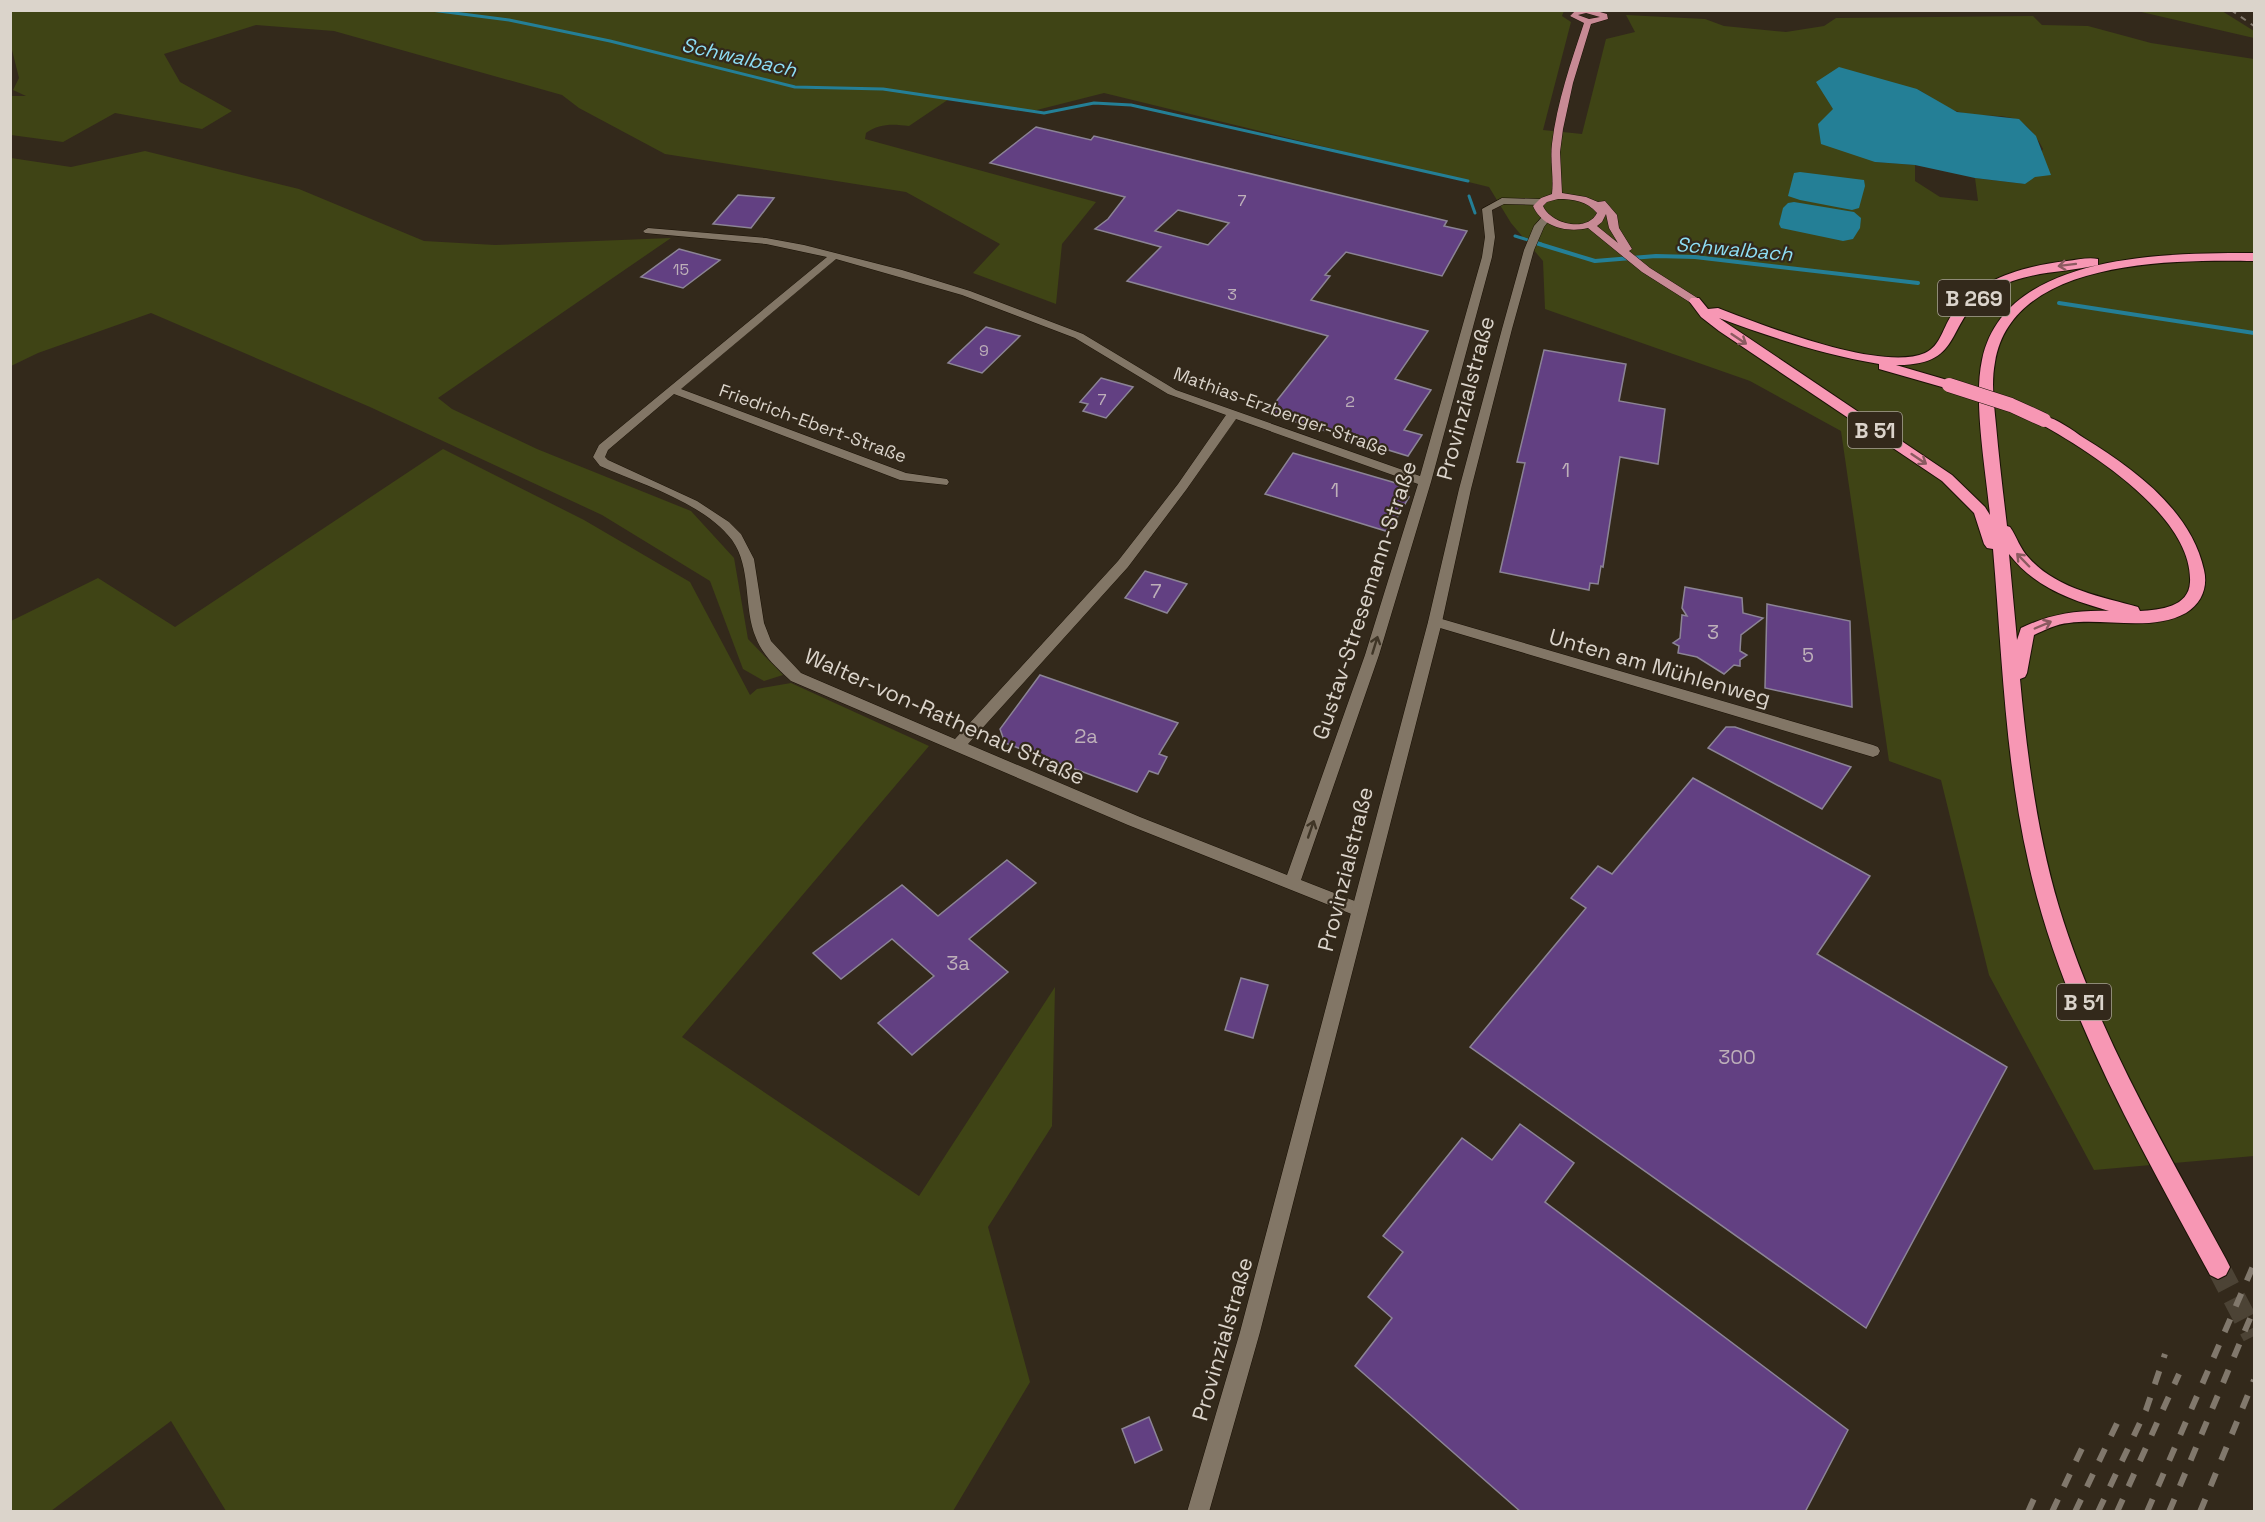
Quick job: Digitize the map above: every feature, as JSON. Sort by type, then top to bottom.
[{"type":"highway","name":"B 269","points":[[1998,506],[1986,385],[1989,354],[1998,330],[2022,304],[2048,287],[2097,269],[2185,257],[2254,257]]},
{"type":"highway","name":"B 269","points":[[1826,350],[1876,358],[1917,360],[1932,355],[1942,347],[1962,309],[1983,291],[1998,282],[2035,270],[2060,266],[2091,262],[2146,261]]},
{"type":"highway","name":"B 51","points":[[1695,301],[1750,327],[1949,385],[2011,405],[2044,420],[2105,456],[2136,480],[2171,519],[2198,569],[2199,586],[2190,604],[2170,613],[2120,618],[2070,617],[2046,622],[2027,632],[2021,655],[2015,714]]},
{"type":"highway","name":"B 51","points":[[1695,301],[1724,328],[1947,478],[1969,497],[1986,521],[2005,595]]},
{"type":"highway","name":"B 51","points":[[1998,506],[2015,714],[2030,826],[2049,906],[2075,984],[2136,1115],[2218,1267]]},
{"type":"highway","points":[[1998,506],[2008,543],[2029,566],[2054,586],[2085,599],[2151,615]]},
{"type":"main road","points":[[1591,11],[1605,18],[1600,22],[1588,22],[1574,15],[1578,12],[1591,11]]},
{"type":"main road","points":[[1557,196],[1575,197],[1594,203],[1602,213],[1602,218],[1590,225],[1559,225],[1541,210],[1557,196],[1560,180],[1555,158],[1560,123],[1588,22]]},
{"type":"main road","points":[[1560,180],[1575,197]]},
{"type":"main road","name":"B 51","points":[[1560,180],[1608,208],[1614,228],[1626,251]]},
{"type":"main road","name":"B 51","points":[[1590,225],[1626,251],[1642,267],[1695,301]]},
{"type":"street","name":"Gustav-Stresemann-Straße","points":[[1292,884],[1372,656],[1425,482],[1487,257],[1490,221],[1496,211],[1512,206],[1541,210]]},
{"type":"street","name":"Provinzialstraße","points":[[1198,1512],[1250,1332],[1434,622],[1465,489],[1541,210]]},
{"type":"street","points":[[1534,237],[1546,229],[1559,225]]},
{"type":"street","name":"Mathias-Erzberger-Straße","points":[[648,231],[766,242],[835,255],[966,293],[1079,336],[1172,392],[1425,482]]},
{"type":"street","name":"Walter-von-Rathenau Straße","points":[[835,255],[603,448],[599,457],[604,463],[703,509],[737,539],[750,574],[761,635],[774,656],[796,677],[956,747],[1359,910]]},
{"type":"street","name":"Friedrich-Ebert-Straße","points":[[673,390],[904,477],[943,482]]},
{"type":"street","points":[[956,747],[1123,564],[1182,487],[1233,414]]},
{"type":"street","name":"Unten am Mühlenweg","points":[[1434,622],[1873,751]]},
{"type":"green space","points":[[10,11],[1564,11],[1562,16],[1571,22],[1543,130],[1582,134],[1606,39],[1635,32],[1626,15],[1705,19],[1724,26],[1786,32],[1824,26],[1836,18],[2033,16],[2042,25],[2088,26],[2151,43],[2254,59],[2254,1156],[2094,1170],[1989,975],[1941,780],[1889,761],[1841,431],[1750,381],[1545,309],[1543,261],[1511,223],[1489,187],[1104,93],[1029,112],[949,99],[909,126],[887,125],[876,127],[866,133],[865,139],[1096,202],[1062,244],[1056,304],[973,273],[1000,244],[906,192],[665,154],[579,108],[562,95],[334,31],[256,25],[164,54],[180,82],[232,111],[202,129],[115,113],[63,142],[11,135],[11,96],[26,96],[13,90],[19,78],[11,46]],"holes":[[[1917,89],[1959,112],[2007,117],[2026,125],[2043,149],[2025,184],[1975,178],[1978,201],[1940,197],[1915,181],[1915,165],[1875,162],[1833,109]]]},
{"type":"green space","points":[[2137,11],[2222,11],[2254,31],[2254,38]]},
{"type":"green space","points":[[145,151],[299,189],[424,241],[495,245],[671,238],[438,398],[452,409],[537,449],[691,511],[734,558],[748,639],[783,675],[764,681],[743,669],[710,581],[602,515],[370,407],[151,313],[38,353],[11,366],[11,158],[71,167]]},
{"type":"green space","points":[[443,449],[584,520],[690,582],[750,695],[757,689],[791,683],[929,746],[682,1037],[919,1196],[1055,987],[1052,1126],[988,1227],[1030,1382],[953,1511],[226,1511],[171,1421],[51,1511],[11,1511],[11,621],[98,578],[175,627]]},
{"type":"water","points":[[1839,67],[1917,89],[1957,112],[2019,119],[2036,136],[2051,175],[2035,177],[2025,184],[1975,178],[1915,165],[1875,162],[1821,144],[1818,124],[1833,109],[1816,82]]},
{"type":"water","points":[[1794,173],[1864,180],[1865,186],[1859,208],[1852,210],[1788,196]]},
{"type":"water","points":[[1794,202],[1854,212],[1861,218],[1860,228],[1853,239],[1843,241],[1781,228],[1779,224],[1783,208],[1788,203]]},
{"type":"building","points":[[1036,127],[1091,140],[1094,136],[1447,221],[1444,226],[1467,231],[1442,276],[1346,252],[1325,275],[1330,276],[1311,300],[1428,331],[1395,379],[1431,390],[1404,430],[1422,435],[1408,456],[1267,413],[1328,336],[1127,281],[1161,247],[1095,229],[1108,219],[1125,197],[990,163]],"holes":[[[1178,210],[1229,223],[1208,245],[1155,231]]]},
{"type":"building","points":[[738,195],[774,198],[751,228],[713,224]]},
{"type":"building","points":[[679,249],[720,260],[683,288],[641,277]]},
{"type":"building","points":[[986,327],[1020,336],[982,373],[948,363]]},
{"type":"building","points":[[1544,350],[1626,364],[1619,401],[1665,409],[1658,464],[1620,457],[1603,567],[1601,566],[1598,584],[1590,583],[1589,590],[1500,572],[1525,463],[1517,462]]},
{"type":"building","points":[[1101,378],[1133,387],[1106,418],[1083,411],[1088,404],[1080,402]]},
{"type":"building","points":[[1293,453],[1406,486],[1401,495],[1409,497],[1389,532],[1265,494]]},
{"type":"building","points":[[1145,571],[1187,584],[1167,613],[1125,598]]},
{"type":"building","points":[[1685,587],[1742,598],[1743,613],[1763,618],[1741,635],[1740,651],[1747,655],[1740,660],[1740,666],[1734,665],[1724,674],[1697,657],[1678,653],[1679,646],[1673,643],[1680,638],[1682,615],[1687,616],[1682,608]]},
{"type":"building","points":[[1767,604],[1850,621],[1852,707],[1765,688]]},
{"type":"building","points":[[1040,675],[1178,723],[1159,754],[1167,757],[1158,774],[1149,771],[1137,792],[1005,743],[1000,729]]},
{"type":"building","points":[[1726,727],[1735,727],[1851,767],[1822,809],[1708,748]]},
{"type":"building","points":[[1693,778],[1870,876],[1817,954],[2007,1067],[1866,1328],[1470,1047],[1586,908],[1571,898],[1598,866],[1612,874]]},
{"type":"building","points":[[1007,860],[1036,883],[969,939],[1008,972],[912,1055],[878,1023],[934,976],[892,939],[841,979],[813,953],[902,885],[938,916]]},
{"type":"building","points":[[1241,978],[1268,985],[1253,1038],[1225,1030]]},
{"type":"building","points":[[1520,1124],[1574,1163],[1545,1202],[1848,1430],[1805,1512],[1521,1512],[1355,1366],[1392,1318],[1368,1297],[1403,1252],[1383,1236],[1462,1138],[1492,1160]]},
{"type":"building","points":[[1149,1417],[1162,1450],[1135,1463],[1122,1429]]},
{"type":"waterway","name":"Schwalbach","points":[[431,10],[509,20],[610,41],[795,87],[883,89],[1044,113],[1094,103],[1131,105],[1468,181]]},
{"type":"waterway","points":[[1469,196],[1475,213]]},
{"type":"waterway","name":"Schwalbach","points":[[1515,236],[1541,244]]},
{"type":"waterway","name":"Schwalbach","points":[[1536,243],[1595,261],[1656,256],[1695,257],[1918,283]]},
{"type":"waterway","name":"Schwalbach","points":[[2059,303],[2254,333]]},
{"type":"tunnel","points":[[2218,1267],[2254,1336]]},
{"type":"railway","points":[[2231,10],[2254,26]]},
{"type":"railway","points":[[2147,1512],[2254,1264]]},
{"type":"railway","points":[[2169,1512],[2254,1309]]},
{"type":"railway","points":[[2098,1512],[2146,1410],[2165,1354]]},
{"type":"railway","points":[[2117,1512],[2179,1374]]},
{"type":"railway","points":[[2200,1512],[2254,1380]]},
{"type":"railway","points":[[2075,1512],[2120,1417]]},
{"type":"railway","points":[[2052,1512],[2084,1444]]},
{"type":"railway","points":[[2028,1512],[2036,1494]]}]
